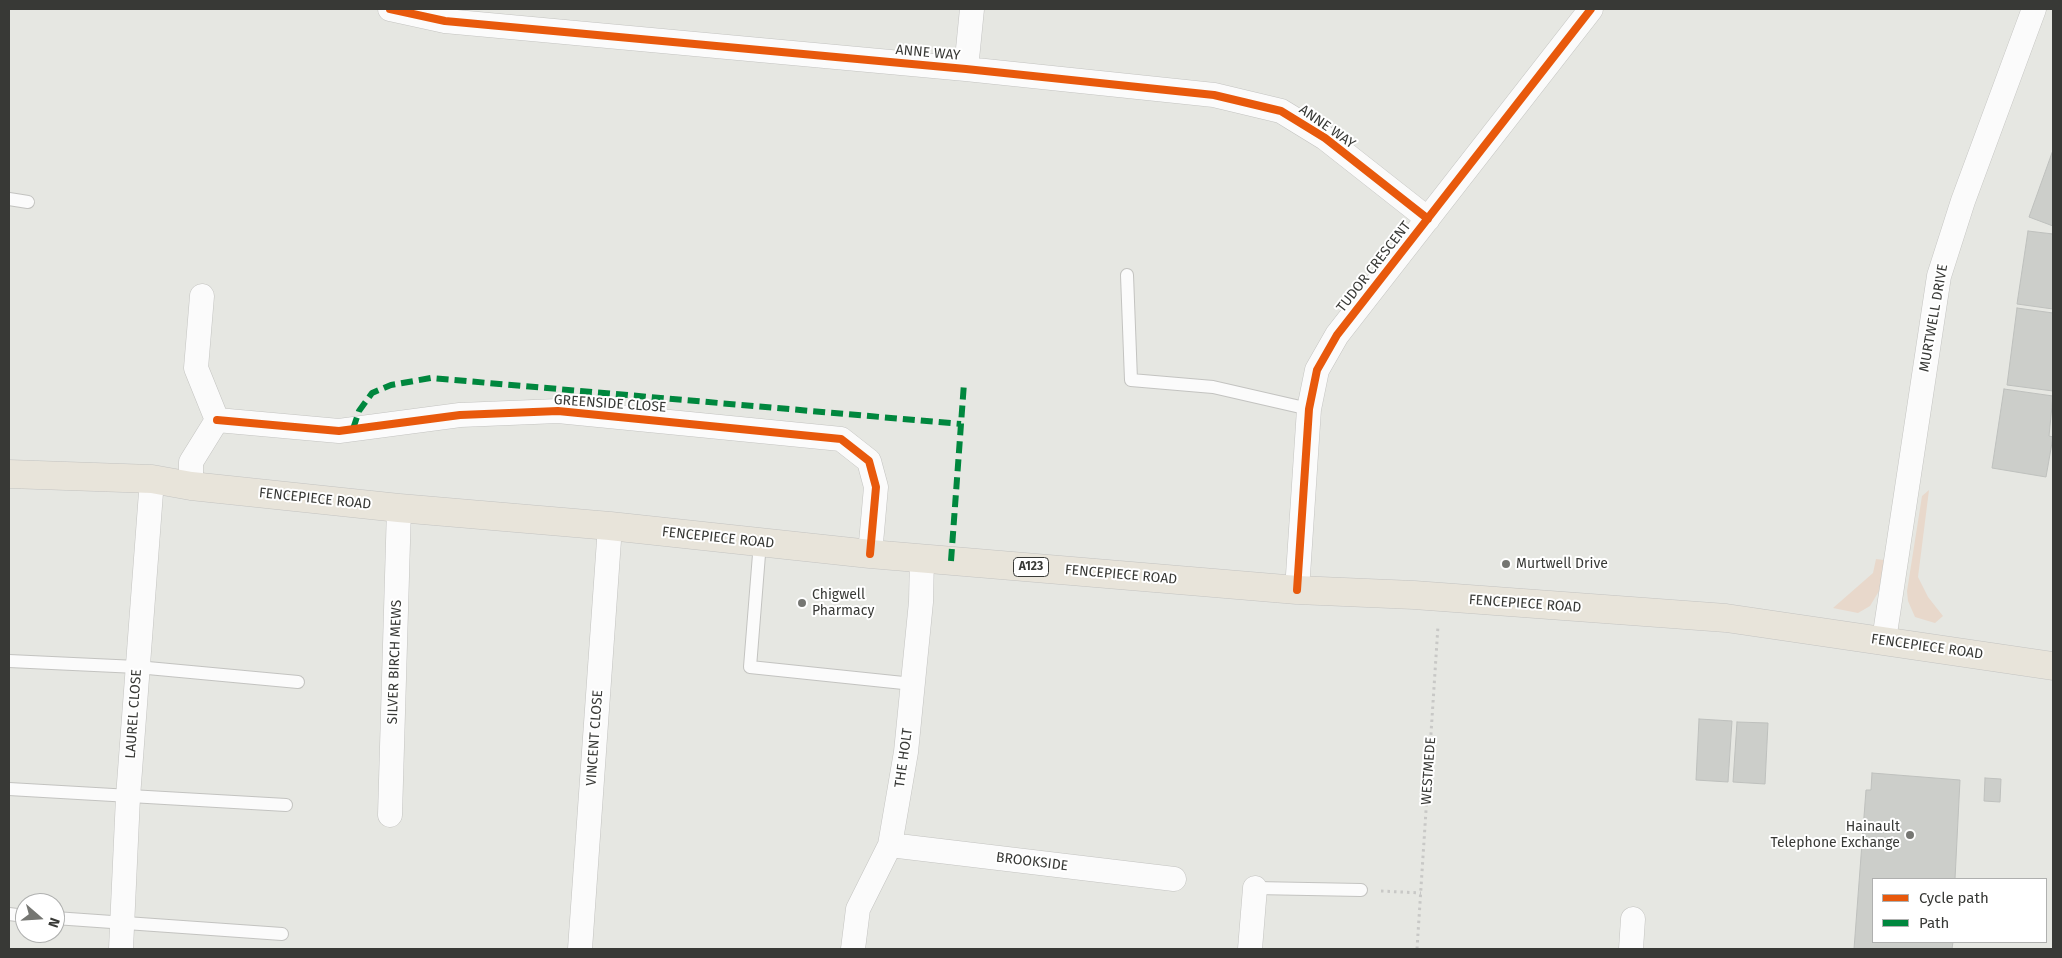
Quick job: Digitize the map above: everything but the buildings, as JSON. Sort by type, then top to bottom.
[{"type":"main road","name":"FENCEPIECE ROAD","points":[[9,474],[152,478],[191,486],[399,508],[610,526],[870,554],[1297,590],[1414,596],[1726,618],[2053,666]]},
{"type":"street","name":"ANNE WAY","points":[[390,9],[445,21],[966,69],[1214,95],[1281,111],[1325,138],[1428,219]]},
{"type":"street","points":[[966,69],[972,9]]},
{"type":"street","name":"TUDOR CRESCENT","points":[[1297,590],[1310,409],[1318,370],[1336,335],[1591,9]]},
{"type":"street","name":"MURTWELL DRIVE","points":[[1884,640],[1939,276],[1963,201],[2034,9]]},
{"type":"street","points":[[191,486],[191,462],[217,420],[196,368],[202,296]]},
{"type":"street","name":"GREENSIDE CLOSE","points":[[217,420],[339,431],[460,415],[558,411],[841,439],[869,461],[876,487],[870,554]]},
{"type":"street","name":"LAUREL CLOSE","points":[[121,949],[128,797],[152,478]]},
{"type":"street","name":"SILVER BIRCH MEWS","points":[[390,815],[399,508]]},
{"type":"street","name":"VINCENT CLOSE","points":[[580,949],[610,526]]},
{"type":"street","name":"THE HOLT","points":[[853,949],[858,909],[890,845],[906,752],[921,602],[922,558]]},
{"type":"street","name":"BROOKSIDE","points":[[890,845],[1174,879]]},
{"type":"street","points":[[1250,949],[1255,888]]},
{"type":"street","points":[[1632,949],[1633,919]]},
{"type":"lane","points":[[9,199],[28,202]]},
{"type":"lane","points":[[1127,275],[1131,380],[1212,387],[1310,409]]},
{"type":"lane","points":[[760,542],[750,667],[913,684]]},
{"type":"lane","points":[[9,661],[137,667],[298,682]]},
{"type":"lane","points":[[9,789],[286,805]]},
{"type":"lane","points":[[1255,888],[1361,890]]},
{"type":"lane","points":[[65,919],[282,934]]},
{"type":"path","points":[[1361,890],[1421,893]]},
{"type":"shaded area","points":[[1929,490],[1918,577],[1928,597],[1943,616],[1935,623],[1915,617],[1908,601],[1907,591],[1922,496]]},
{"type":"shaded area","points":[[1876,559],[1884,560],[1879,591],[1870,606],[1858,613],[1833,608],[1873,573]]},
{"type":"marked path","points":[[353,429],[359,411],[372,393],[391,385],[431,378],[961,424]]},
{"type":"marked path","points":[[951,561],[964,383]]},
{"type":"cycle path","points":[[390,9],[445,21],[966,69],[1214,95],[1281,111],[1325,138],[1428,219]]},
{"type":"cycle path","points":[[1297,590],[1309,409],[1317,370],[1337,335],[1591,9]]},
{"type":"cycle path","points":[[217,420],[339,431],[460,415],[558,411],[841,439],[869,461],[876,487],[870,554]]},
{"type":"place","name":"Murtwell Drive","points":[[1506,564]]},
{"type":"place","name":"Chigwell Pharmacy","points":[[802,603]]},
{"type":"place","name":"Hainault Telephone Exchange","points":[[1910,835]]}]
